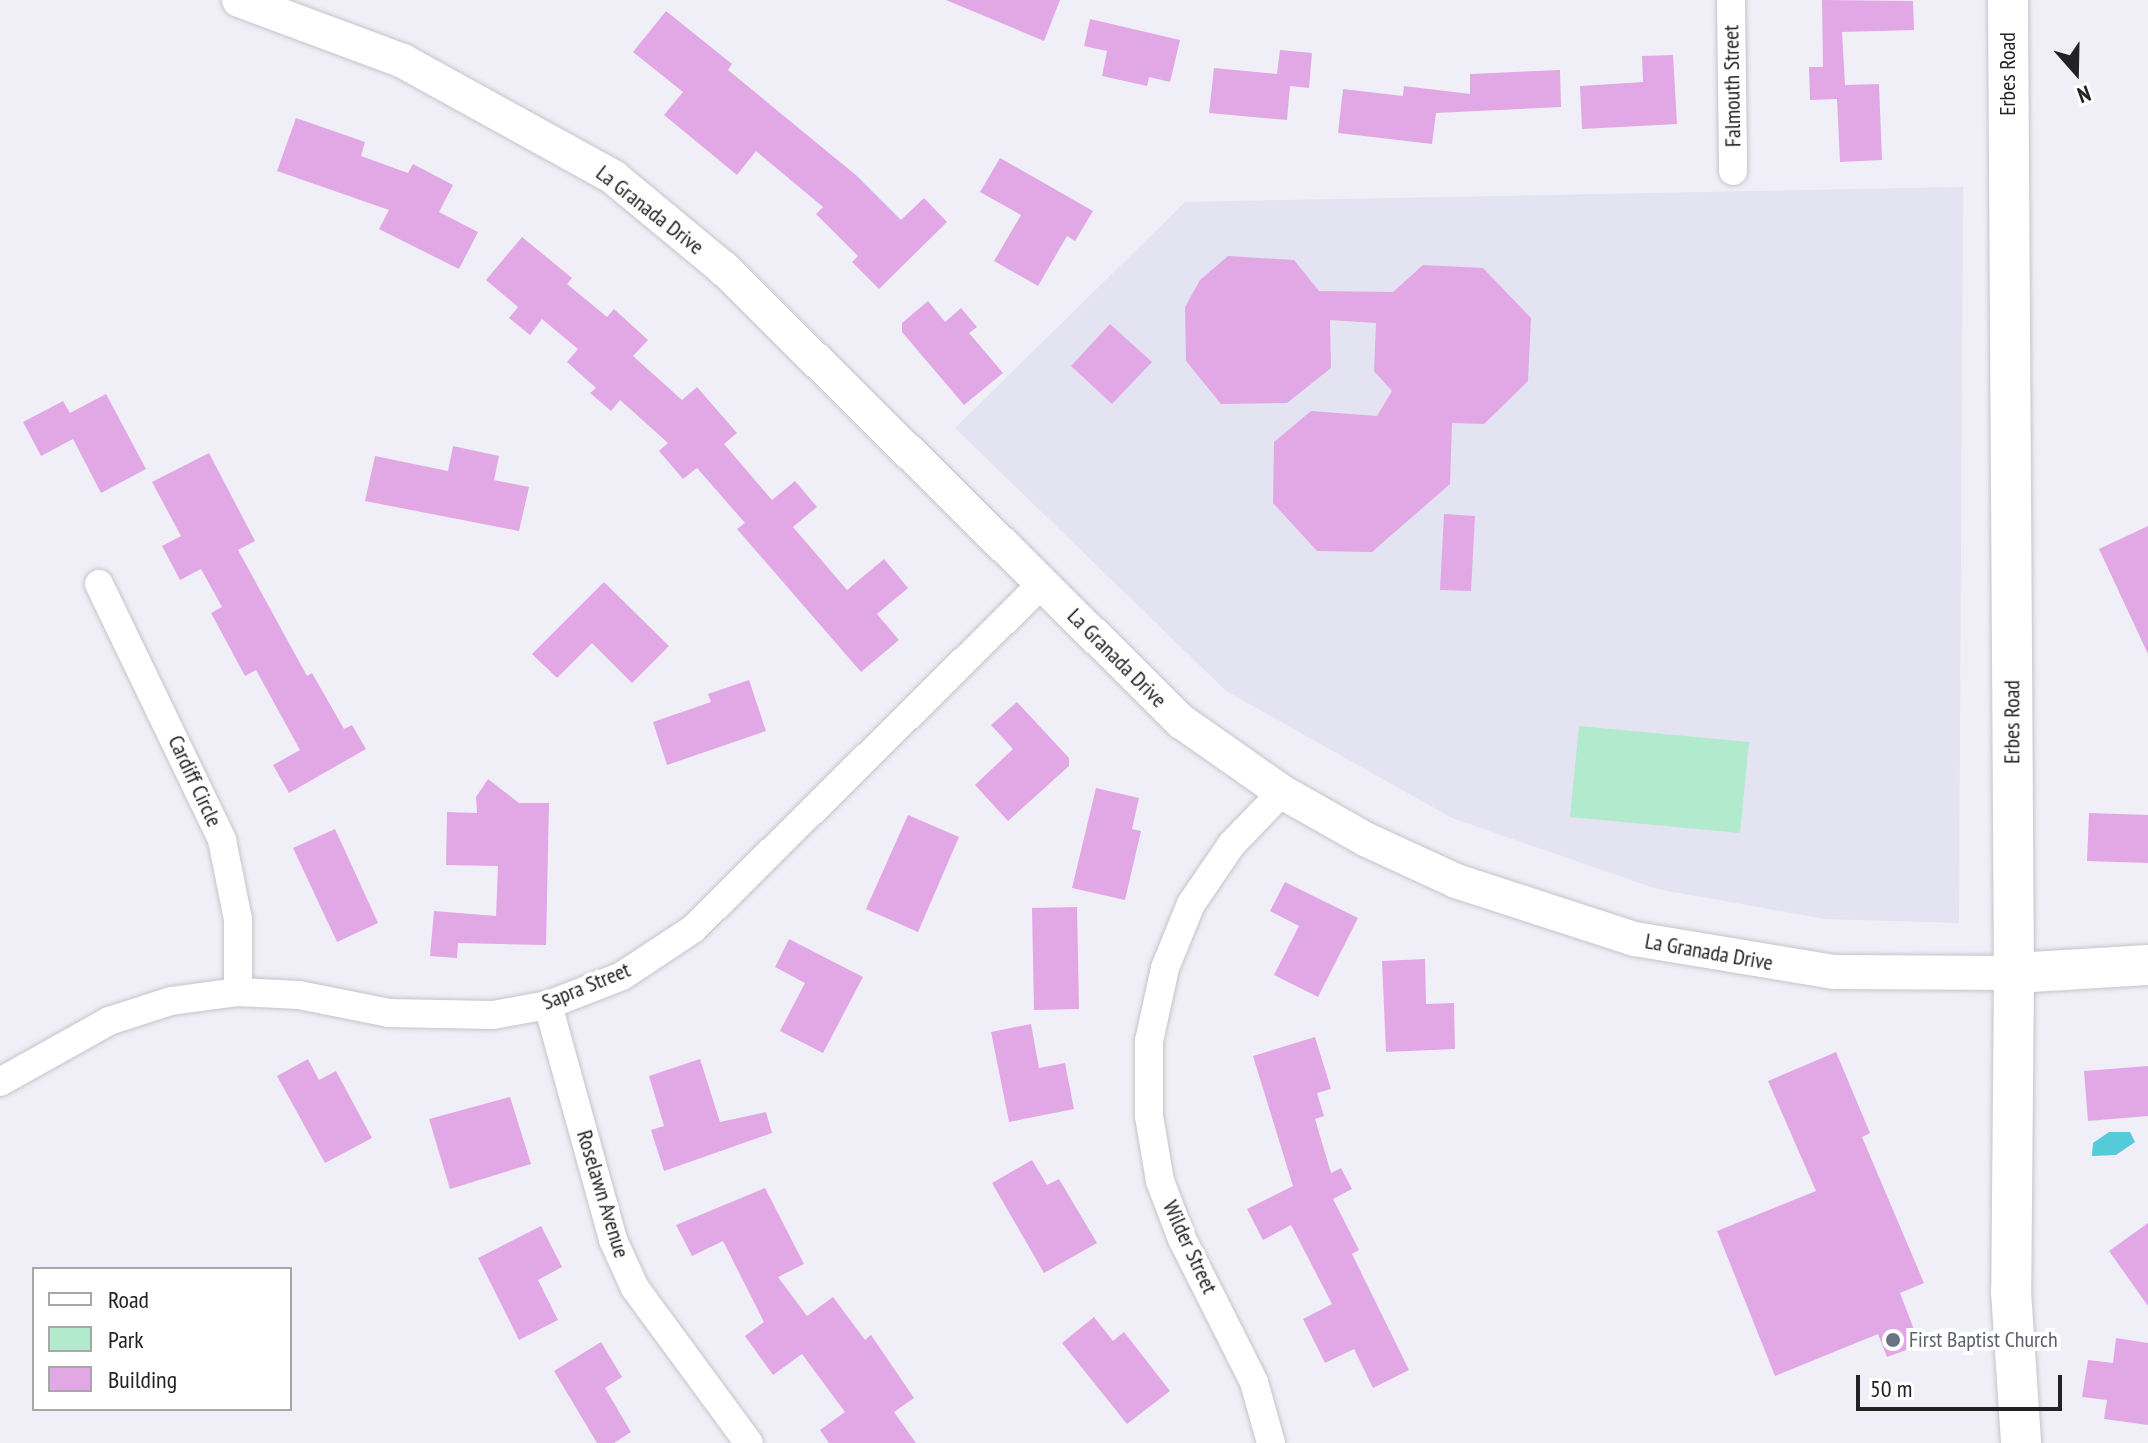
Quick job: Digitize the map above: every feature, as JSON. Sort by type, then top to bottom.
[{"type":"main road","name":"Erbes Road","points":[[2008,0],[2014,973],[2011,1291],[2021,1443]]},
{"type":"main road","name":"La Granada Drive","points":[[2014,973],[2148,965]]},
{"type":"street","name":"La Granada Drive","points":[[239,0],[403,61],[613,177],[723,268],[1182,722],[1282,792],[1367,840],[1456,881],[1635,939],[1835,972],[2014,973]]},
{"type":"street","name":"Falmouth Street","points":[[1731,0],[1733,171]]},
{"type":"street","name":"Cardiff Circle","points":[[99,584],[222,840],[238,919],[238,992]]},
{"type":"street","name":"Sapra Street","points":[[0,1082],[109,1021],[171,1001],[238,992],[299,995],[434,1017],[493,1015],[548,1005],[622,976],[693,929],[1042,584]]},
{"type":"street","name":"Wilder Street","points":[[1271,1443],[1254,1382],[1182,1239],[1160,1181],[1149,1116],[1149,1041],[1165,968],[1191,904],[1232,844],[1282,792]]},
{"type":"street","name":"Roselawn Avenue","points":[[548,1005],[613,1240],[635,1288],[749,1443]]},
{"type":"shaded area","points":[[1963,187],[1959,923],[1825,919],[1657,889],[1452,818],[1226,691],[955,428],[1185,202]]},
{"type":"green space","points":[[1579,726],[1749,742],[1740,833],[1570,817]]},
{"type":"water","points":[[2109,1132],[2130,1132],[2135,1142],[2116,1155],[2092,1156],[2093,1143]]},
{"type":"building","points":[[946,0],[1060,0],[1044,41]]},
{"type":"building","points":[[1822,0],[1913,1],[1914,30],[1842,32],[1845,85],[1879,84],[1882,160],[1840,162],[1837,99],[1810,100],[1809,67],[1823,67]]},
{"type":"building","points":[[666,11],[732,64],[728,70],[857,176],[901,220],[924,198],[947,222],[879,289],[852,262],[858,256],[816,214],[823,207],[756,151],[737,175],[664,115],[683,92],[633,52]]},
{"type":"building","points":[[1090,19],[1180,40],[1170,82],[1149,77],[1147,86],[1102,76],[1107,51],[1084,46]]},
{"type":"building","points":[[1280,50],[1312,53],[1309,88],[1290,86],[1287,120],[1209,113],[1214,68],[1277,74]]},
{"type":"building","points":[[1673,55],[1677,124],[1582,129],[1580,86],[1643,82],[1642,56]]},
{"type":"building","points":[[1560,70],[1561,107],[1436,113],[1432,144],[1338,133],[1343,89],[1403,96],[1404,86],[1470,94],[1470,74]]},
{"type":"building","points":[[296,118],[365,142],[361,156],[408,173],[413,164],[453,185],[439,212],[478,232],[459,269],[379,229],[389,210],[277,171]]},
{"type":"building","points":[[1000,158],[1093,211],[1075,241],[1067,236],[1038,286],[994,261],[1021,215],[980,192]]},
{"type":"building","points":[[522,237],[572,278],[567,284],[607,317],[614,309],[648,340],[633,356],[682,400],[697,387],[737,433],[724,444],[772,500],[795,481],[817,507],[793,527],[847,590],[884,559],[908,588],[877,614],[899,640],[861,672],[737,529],[745,523],[697,468],[683,479],[659,451],[668,443],[620,400],[611,411],[590,393],[596,388],[567,362],[578,349],[542,319],[530,335],[509,318],[518,307],[486,280]]},
{"type":"building","points":[[1228,256],[1294,260],[1319,291],[1393,292],[1423,265],[1483,268],[1531,318],[1528,381],[1484,424],[1452,423],[1450,484],[1372,552],[1317,551],[1273,503],[1274,442],[1311,411],[1377,416],[1392,391],[1374,371],[1376,323],[1330,320],[1331,368],[1287,403],[1221,404],[1186,361],[1185,307],[1200,280]]},
{"type":"building","points":[[928,301],[945,322],[961,308],[977,327],[969,333],[1003,373],[964,405],[902,332],[902,323]]},
{"type":"building","points":[[1110,324],[1152,362],[1112,404],[1071,366]]},
{"type":"building","points":[[106,394],[146,469],[101,493],[73,439],[41,456],[23,422],[63,401],[70,413]]},
{"type":"building","points":[[453,446],[499,456],[494,480],[529,487],[519,531],[365,501],[375,456],[448,471]]},
{"type":"building","points":[[209,453],[255,541],[238,550],[307,676],[312,673],[344,729],[352,725],[366,749],[289,793],[273,765],[300,750],[256,670],[245,676],[211,613],[222,607],[201,569],[180,580],[162,546],[181,536],[152,482]]},
{"type":"building","points":[[1444,514],[1475,516],[1471,591],[1440,590]]},
{"type":"building","points":[[2148,526],[2148,654],[2099,549]]},
{"type":"building","points":[[604,582],[669,646],[632,683],[592,643],[557,678],[532,654]]},
{"type":"building","points":[[749,680],[766,731],[667,765],[653,722],[711,702],[708,694]]},
{"type":"building","points":[[1017,702],[1069,758],[1069,766],[1008,821],[975,785],[1013,749],[991,725]]},
{"type":"building","points":[[488,779],[519,803],[549,803],[546,945],[458,943],[457,958],[430,956],[434,911],[496,916],[498,866],[446,865],[447,812],[477,813],[476,797]]},
{"type":"building","points":[[1096,788],[1139,798],[1132,829],[1141,831],[1125,900],[1072,888]]},
{"type":"building","points":[[2089,813],[2148,815],[2148,863],[2087,861]]},
{"type":"building","points":[[908,815],[959,837],[918,932],[866,909]]},
{"type":"building","points":[[335,829],[378,923],[337,942],[293,848]]},
{"type":"building","points":[[1285,882],[1358,918],[1318,997],[1274,975],[1299,926],[1270,911]]},
{"type":"building","points":[[1077,907],[1079,1009],[1034,1010],[1032,908]]},
{"type":"building","points":[[789,939],[863,977],[823,1053],[780,1031],[805,983],[775,967]]},
{"type":"building","points":[[1425,959],[1426,1004],[1454,1003],[1455,1049],[1386,1052],[1382,961]]},
{"type":"building","points":[[1031,1024],[1039,1068],[1065,1063],[1074,1109],[1009,1122],[991,1032]]},
{"type":"building","points":[[1315,1037],[1331,1089],[1317,1093],[1324,1116],[1315,1119],[1331,1173],[1341,1168],[1352,1189],[1333,1199],[1359,1250],[1352,1254],[1409,1370],[1373,1388],[1354,1349],[1325,1363],[1303,1319],[1332,1304],[1291,1225],[1263,1240],[1247,1209],[1293,1186],[1253,1056]]},
{"type":"building","points":[[1836,1052],[1870,1133],[1862,1137],[1924,1283],[1900,1293],[1920,1345],[1887,1357],[1878,1334],[1775,1376],[1717,1231],[1816,1191],[1768,1081]]},
{"type":"building","points":[[308,1059],[319,1080],[336,1071],[372,1138],[325,1163],[277,1076]]},
{"type":"building","points":[[700,1059],[720,1122],[766,1112],[772,1133],[664,1171],[651,1130],[664,1126],[649,1076]]},
{"type":"building","points":[[2148,1066],[2148,1116],[2088,1121],[2084,1071]]},
{"type":"building","points":[[510,1097],[531,1164],[450,1189],[429,1119]]},
{"type":"building","points":[[1032,1160],[1047,1185],[1059,1179],[1097,1243],[1044,1273],[992,1183]]},
{"type":"building","points":[[765,1188],[804,1264],[778,1277],[807,1316],[833,1297],[865,1340],[871,1335],[914,1398],[894,1412],[916,1443],[829,1443],[820,1430],[845,1412],[802,1354],[773,1375],[745,1336],[764,1322],[723,1241],[692,1256],[676,1225]]},
{"type":"building","points":[[2148,1223],[2148,1306],[2109,1251]]},
{"type":"building","points":[[541,1226],[562,1267],[538,1280],[558,1320],[519,1340],[478,1258]]},
{"type":"building","points":[[1094,1317],[1113,1341],[1124,1332],[1170,1391],[1127,1424],[1062,1343]]},
{"type":"building","points":[[2116,1338],[2148,1343],[2148,1425],[2104,1419],[2107,1400],[2082,1397],[2088,1360],[2113,1363]]},
{"type":"building","points":[[601,1342],[622,1377],[605,1388],[631,1432],[614,1443],[597,1443],[554,1371]]},
{"type":"place","name":"First Baptist Church","points":[[1893,1340]]}]
